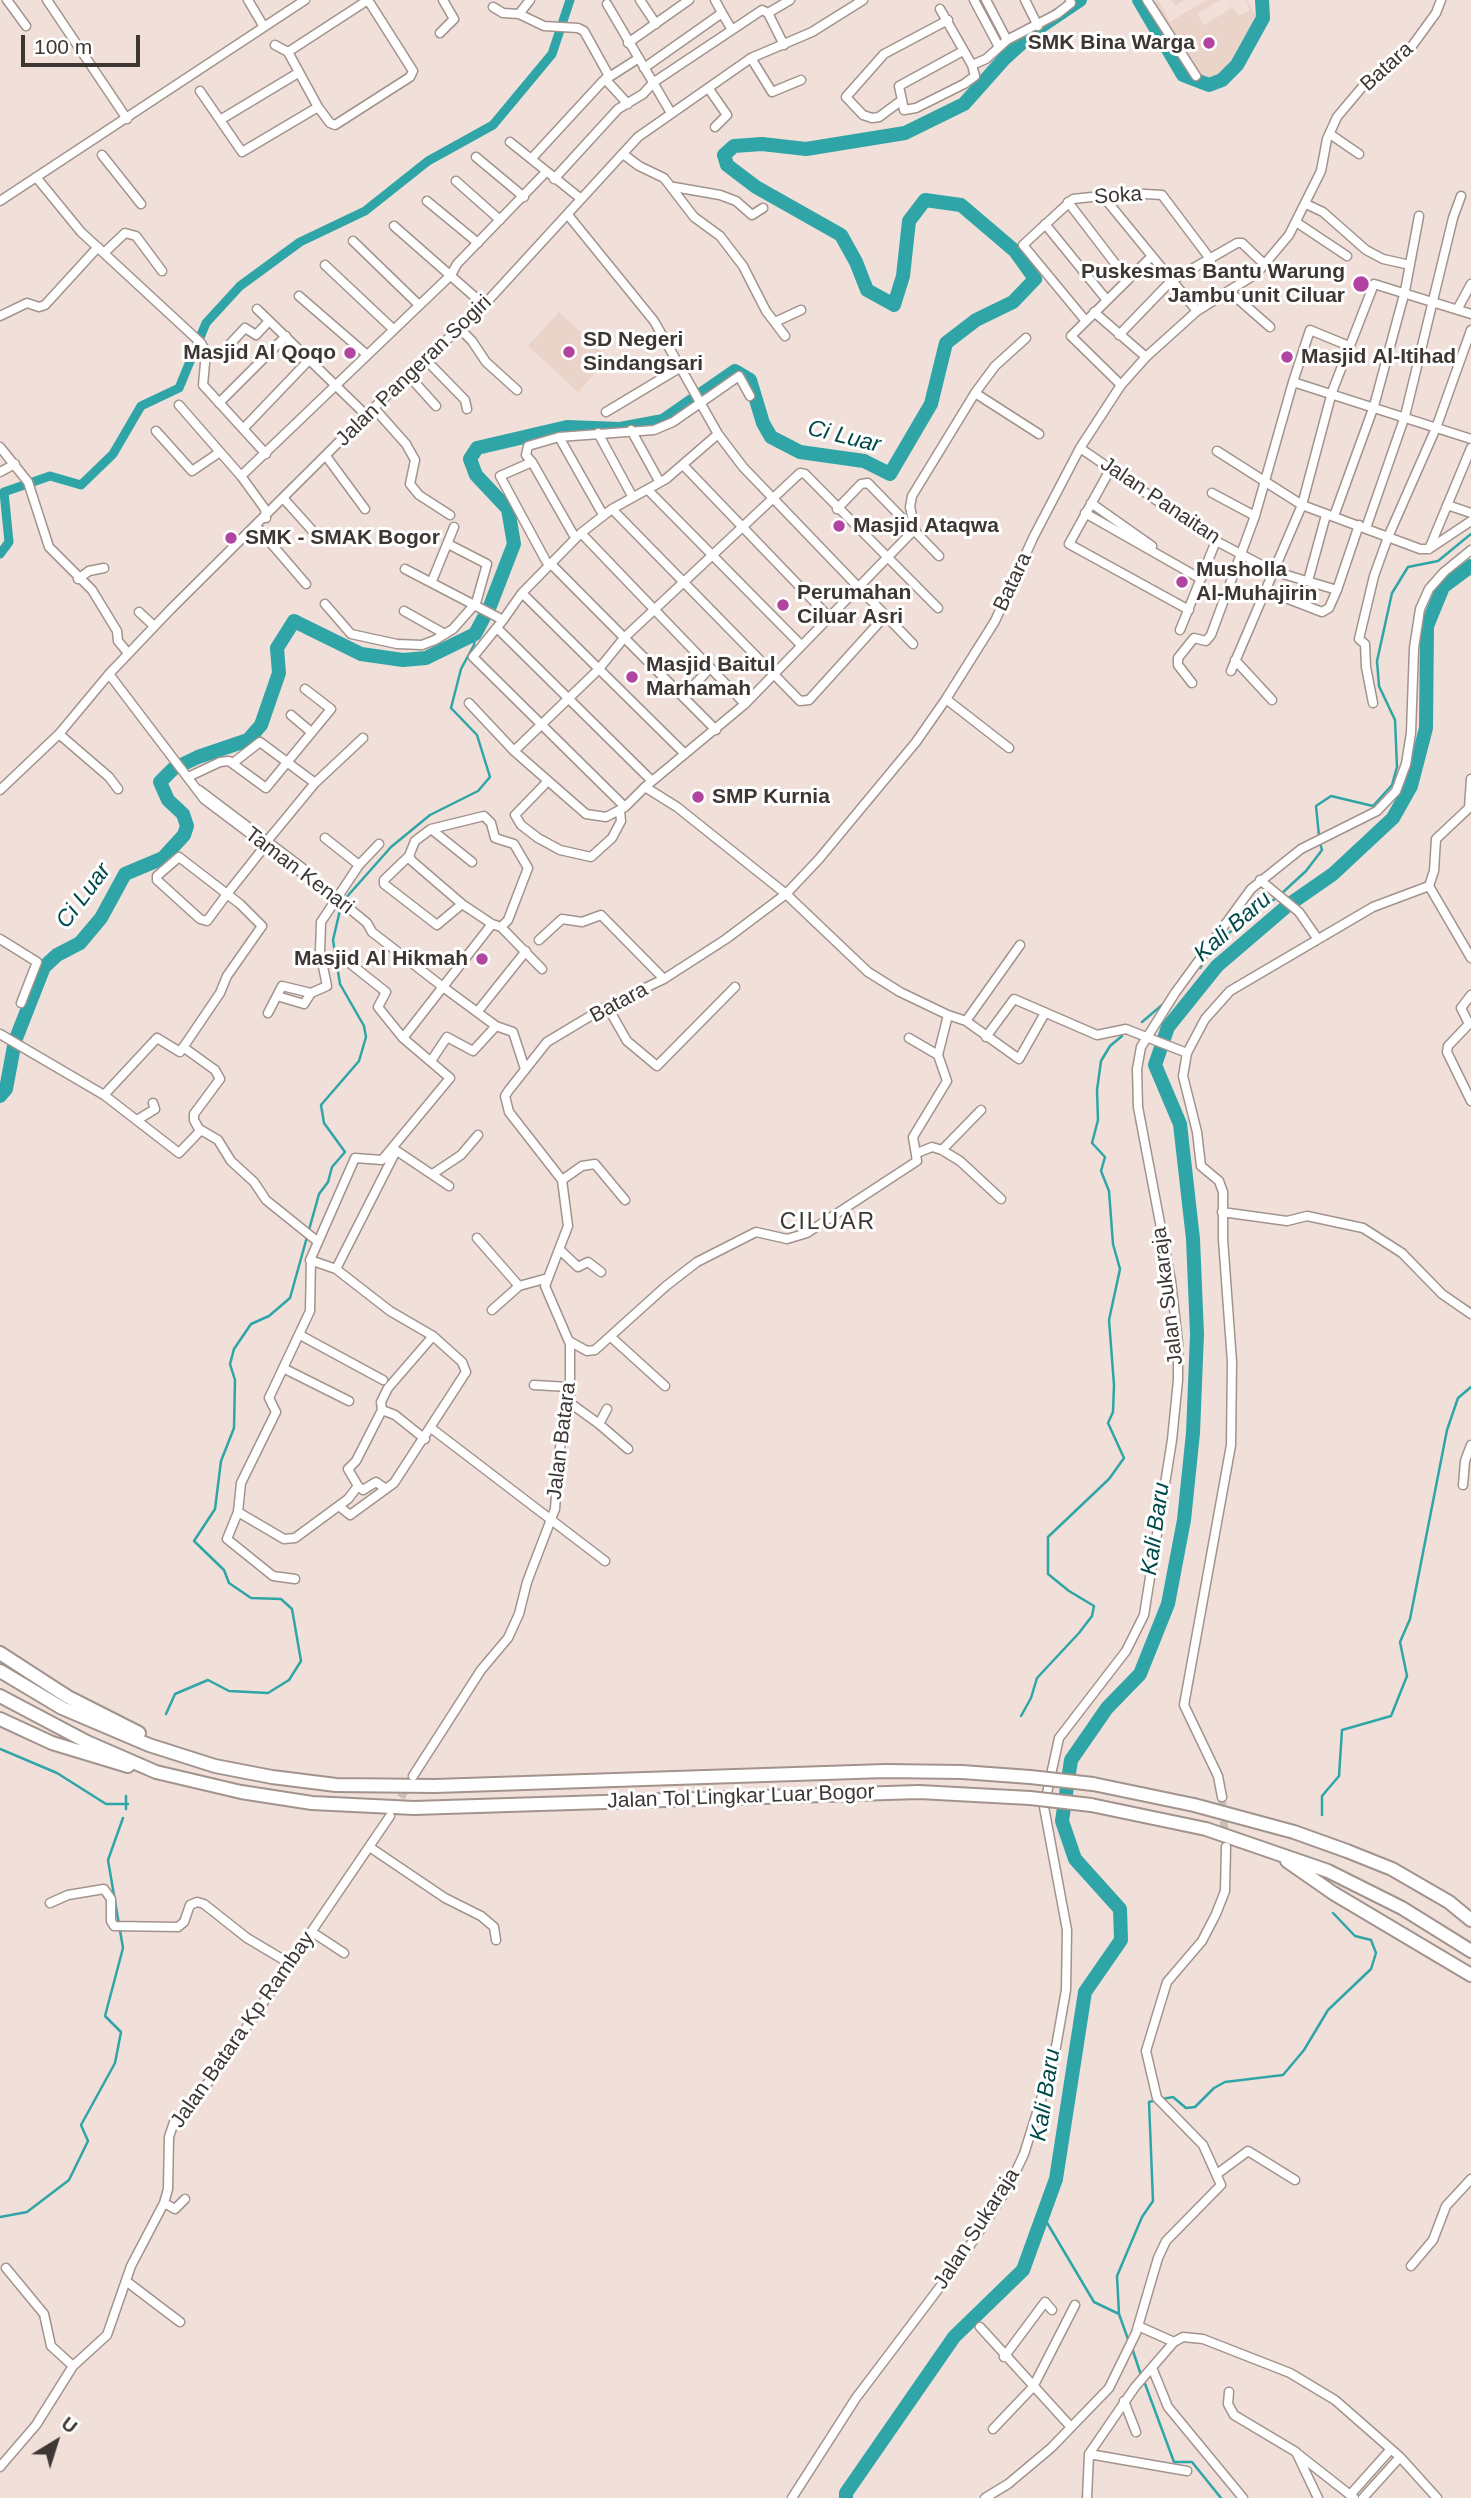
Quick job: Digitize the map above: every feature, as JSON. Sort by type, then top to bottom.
[{"type":"highway","points":[[0,1653],[92,1710],[215,1766]]},
{"type":"highway","name":"Jalan Tol Lingkar Luar Bogor","points":[[0,1671],[62,1708],[149,1745],[215,1766],[272,1777],[349,1785],[435,1786],[885,1771],[962,1772],[1093,1784],[1194,1805],[1294,1832],[1347,1851],[1403,1875],[1449,1902],[1471,1920]]},
{"type":"highway","name":"Jalan Tol Lingkar Luar Bogor","points":[[0,1696],[86,1742],[156,1772],[283,1799],[414,1808],[870,1792],[963,1792],[1091,1805],[1190,1825],[1272,1850],[1328,1871],[1376,1894],[1451,1936],[1471,1951]]},
{"type":"highway","points":[[0,1719],[52,1743],[117,1764],[156,1772]]},
{"type":"highway","points":[[1272,1850],[1333,1893],[1471,1975]]},
{"type":"street","points":[[47,0],[127,119]]},
{"type":"street","points":[[248,0],[264,27]]},
{"type":"street","points":[[0,201],[305,0]]},
{"type":"street","points":[[275,45],[288,52],[318,107],[330,123],[335,125],[412,74],[368,0],[288,52]]},
{"type":"street","points":[[440,33],[454,19],[443,0]]},
{"type":"street","points":[[519,13],[530,0]]},
{"type":"street","points":[[640,0],[656,24]]},
{"type":"street","points":[[628,43],[656,24],[679,3],[689,0]]},
{"type":"street","points":[[715,0],[732,30]]},
{"type":"street","points":[[757,0],[784,45]]},
{"type":"street","points":[[554,179],[618,109],[732,30],[790,0]]},
{"type":"street","name":"Jalan Pangeran Sogiri","points":[[0,790],[59,734],[128,653],[257,527],[373,408],[484,305],[638,137],[751,58],[818,29],[863,0]]},
{"type":"street","points":[[974,0],[999,47]]},
{"type":"street","points":[[986,0],[1007,40]]},
{"type":"street","points":[[1024,0],[1038,26]]},
{"type":"street","points":[[972,65],[986,59],[1007,40],[1038,26],[1071,3],[1070,0]]},
{"type":"street","points":[[1147,0],[1195,76]]},
{"type":"street","name":"Batara","points":[[562,1180],[509,1112],[505,1096],[547,1042],[607,1006],[664,979],[726,939],[786,894],[893,771],[946,699],[995,621],[1034,536],[1080,448],[1121,385],[1146,357],[1197,311],[1230,292],[1264,264],[1296,222],[1306,204],[1321,171],[1329,134],[1337,117],[1369,79],[1412,46],[1436,13],[1441,0]]},
{"type":"street","points":[[3,1],[26,26]]},
{"type":"street","points":[[607,4],[671,113]]},
{"type":"street","points":[[493,7],[503,13],[519,13],[544,26],[569,27],[584,31],[607,78],[628,104]]},
{"type":"street","points":[[940,9],[976,72],[973,78],[916,108],[904,110],[900,86],[963,51]]},
{"type":"street","points":[[644,68],[722,13]]},
{"type":"street","points":[[902,100],[876,118],[863,115],[846,97],[884,54],[948,20]]},
{"type":"street","points":[[532,159],[607,78],[639,58]]},
{"type":"street","points":[[751,58],[772,92],[801,80]]},
{"type":"street","points":[[220,120],[298,73]]},
{"type":"street","points":[[709,89],[727,115],[715,127]]},
{"type":"street","points":[[200,91],[238,150],[243,152],[318,107]]},
{"type":"street","points":[[1329,134],[1359,154]]},
{"type":"street","points":[[510,142],[580,198]]},
{"type":"street","points":[[623,154],[639,166],[656,172],[674,187],[694,217],[720,236],[743,266],[785,336]]},
{"type":"street","points":[[102,155],[141,204]]},
{"type":"street","points":[[476,157],[524,197]]},
{"type":"street","points":[[241,476],[451,275],[546,172]]},
{"type":"street","points":[[36,177],[81,232],[201,343],[206,352],[203,385],[266,454]]},
{"type":"street","points":[[456,181],[500,220]]},
{"type":"street","points":[[674,187],[720,195],[736,201],[752,215],[763,208]]},
{"type":"street","points":[[1102,195],[1197,311]]},
{"type":"street","name":"Soka","points":[[1085,320],[1023,245],[1068,202],[1102,195],[1162,195],[1211,260]]},
{"type":"street","points":[[1265,590],[1322,612],[1329,608],[1405,416],[1453,218],[1461,196]]},
{"type":"street","points":[[427,201],[478,243]]},
{"type":"street","points":[[1068,202],[1127,279]]},
{"type":"street","points":[[1306,204],[1323,212],[1366,250],[1383,259],[1410,265]]},
{"type":"street","points":[[568,215],[654,321],[718,434],[743,467],[913,644]]},
{"type":"street","points":[[1308,581],[1330,516],[1374,406],[1405,291],[1419,216]]},
{"type":"street","points":[[1296,222],[1347,256]]},
{"type":"street","points":[[1045,224],[1106,299]]},
{"type":"street","points":[[394,226],[484,305]]},
{"type":"street","points":[[0,316],[27,303],[38,307],[45,305],[102,249],[125,233],[136,236],[162,271]]},
{"type":"street","points":[[353,242],[419,304]]},
{"type":"street","points":[[1119,335],[1171,281],[1239,243],[1264,264]]},
{"type":"street","points":[[1121,385],[1072,338],[1071,333],[1151,257]]},
{"type":"street","points":[[325,265],[393,329]]},
{"type":"street","points":[[1231,671],[1302,505],[1332,392],[1374,284],[1405,291],[1471,314]]},
{"type":"street","points":[[1458,308],[1471,284]]},
{"type":"street","points":[[1230,292],[1270,327]]},
{"type":"street","points":[[299,296],[366,354]]},
{"type":"street","points":[[257,309],[366,415]]},
{"type":"street","points":[[775,322],[802,310]]},
{"type":"street","points":[[1094,312],[1146,357]]},
{"type":"street","points":[[229,345],[244,328],[256,335],[269,321]]},
{"type":"street","points":[[459,328],[486,362],[517,390]]},
{"type":"street","points":[[1192,683],[1178,665],[1178,659],[1194,638],[1206,641],[1211,635],[1255,516],[1310,330],[1349,346]]},
{"type":"street","points":[[1373,703],[1365,644],[1359,639],[1388,537],[1436,428],[1471,330]]},
{"type":"street","points":[[219,403],[286,336]]},
{"type":"street","points":[[915,529],[911,517],[912,496],[975,393],[995,366],[1026,338]]},
{"type":"street","points":[[243,429],[310,359]]},
{"type":"street","points":[[425,359],[465,400],[467,409]]},
{"type":"street","points":[[606,412],[681,367]]},
{"type":"street","points":[[409,376],[436,406]]},
{"type":"street","points":[[745,704],[577,534],[526,455],[528,446],[559,437],[654,430],[665,426],[740,376],[750,396]]},
{"type":"street","points":[[1293,382],[1332,392],[1471,439]]},
{"type":"street","points":[[975,393],[1039,434]]},
{"type":"street","points":[[179,405],[241,476],[265,509],[265,518]]},
{"type":"street","points":[[373,408],[406,444],[415,460],[410,484],[419,495],[450,515]]},
{"type":"street","points":[[631,430],[658,479]]},
{"type":"street","points":[[156,432],[193,471],[220,452]]},
{"type":"street","points":[[598,433],[631,494]]},
{"type":"street","points":[[548,780],[515,814],[521,825],[538,838],[560,849],[591,857],[612,838],[621,821],[622,809],[473,657],[497,628],[500,618],[548,562],[577,534],[612,509],[648,490],[683,465],[718,434]]},
{"type":"street","points":[[559,437],[602,513]]},
{"type":"street","points":[[0,447],[27,482],[49,547],[78,579],[92,590],[117,631],[118,641],[128,653]]},
{"type":"street","name":"Jalan Panaitan","points":[[1080,448],[1216,541],[1273,571],[1337,590]]},
{"type":"street","points":[[1429,549],[1471,448]]},
{"type":"street","points":[[1217,451],[1302,505],[1429,549]]},
{"type":"street","points":[[326,456],[365,509]]},
{"type":"street","points":[[532,462],[500,476],[548,562],[716,730]]},
{"type":"street","points":[[0,472],[15,464]]},
{"type":"street","points":[[683,465],[829,617]]},
{"type":"street","points":[[1111,468],[1069,542],[1189,610]]},
{"type":"street","points":[[514,751],[598,670],[624,638],[803,473],[938,608]]},
{"type":"street","points":[[837,509],[865,482],[872,485],[939,556]]},
{"type":"street","points":[[648,490],[800,645]]},
{"type":"street","points":[[1212,493],[1255,516]]},
{"type":"street","points":[[284,499],[318,537]]},
{"type":"street","points":[[1091,503],[1173,563]]},
{"type":"street","points":[[1447,505],[1471,513]]},
{"type":"street","points":[[612,509],[800,701],[809,700],[885,616]]},
{"type":"street","points":[[1085,513],[1201,579]]},
{"type":"street","points":[[1429,549],[1471,521]]},
{"type":"street","points":[[257,527],[306,584]]},
{"type":"street","points":[[432,581],[454,527]]},
{"type":"street","points":[[469,704],[514,751],[586,814],[606,817],[622,809],[648,784],[745,704],[915,529]]},
{"type":"street","points":[[1180,630],[1216,541]]},
{"type":"street","points":[[325,604],[351,634],[373,640],[422,645],[445,634],[477,604],[486,562],[448,544]]},
{"type":"street","name":"Jalan Sukaraja","points":[[792,2498],[856,2398],[961,2259],[1009,2186],[1024,2154],[1054,2058],[1066,1990],[1067,1930],[1063,1899],[1046,1833],[1044,1807],[1059,1738],[1126,1651],[1144,1615],[1175,1409],[1178,1343],[1171,1281],[1138,1107],[1138,1069],[1147,1036],[1212,941],[1260,880],[1311,844],[1377,811],[1396,791],[1405,767],[1420,609],[1429,589],[1444,572],[1471,550]]},
{"type":"street","points":[[78,579],[89,571],[104,568]]},
{"type":"street","points":[[405,569],[500,618]]},
{"type":"street","points":[[522,593],[685,754]]},
{"type":"street","points":[[404,611],[445,634]]},
{"type":"street","points":[[139,612],[155,626]]},
{"type":"street","points":[[497,628],[568,697],[648,784],[786,894],[868,972],[900,992],[966,1021],[1019,1059],[1045,1013]]},
{"type":"street","points":[[1235,660],[1272,700]]},
{"type":"street","points":[[682,697],[710,668]]},
{"type":"street","name":"Taman Kenari","points":[[109,674],[204,799],[266,843],[444,986]]},
{"type":"street","points":[[186,774],[220,762],[233,763],[265,788],[331,709],[305,689]]},
{"type":"street","points":[[946,699],[1009,748]]},
{"type":"street","points":[[291,715],[311,732]]},
{"type":"street","points":[[59,734],[109,777],[118,789]]},
{"type":"street","points":[[104,1095],[157,1038],[180,1052],[262,926],[227,894],[179,857],[157,878],[200,919],[207,921],[227,894],[266,843],[315,783],[363,738]]},
{"type":"street","points":[[233,763],[260,742],[315,783]]},
{"type":"street","points":[[1471,779],[1469,808],[1436,839],[1429,886],[1471,958]]},
{"type":"street","points":[[403,1038],[444,986],[514,907],[528,868],[525,858],[514,844],[495,838],[491,822],[484,816],[431,829],[415,841],[409,856],[384,880],[384,884],[437,925],[462,904]]},
{"type":"street","points":[[431,829],[472,862]]},
{"type":"street","points":[[325,838],[359,865]]},
{"type":"street","points":[[277,996],[304,1004],[311,993],[327,986],[318,934],[321,922],[359,865],[379,844]]},
{"type":"street","points":[[409,856],[462,904],[496,925],[542,969]]},
{"type":"street","points":[[1260,880],[1292,906],[1317,938]]},
{"type":"street","points":[[1222,1797],[1218,1776],[1184,1705],[1231,1445],[1232,1362],[1223,1192],[1219,1181],[1201,1166],[1197,1132],[1183,1076],[1187,1053],[1205,1019],[1230,990],[1373,907],[1429,886]]},
{"type":"street","points":[[538,940],[562,919],[582,922],[601,915],[664,979]]},
{"type":"street","points":[[0,939],[37,962],[20,1003]]},
{"type":"street","points":[[966,1021],[1020,945]]},
{"type":"street","points":[[478,1012],[526,951]]},
{"type":"street","points":[[336,1269],[395,1150],[450,1078],[403,1038],[378,1007],[386,992],[352,965]]},
{"type":"street","points":[[268,1013],[282,986],[287,985],[311,993]]},
{"type":"street","points":[[444,986],[496,1026],[514,1033],[526,1069]]},
{"type":"street","points":[[607,1006],[627,1041],[657,1066],[735,987]]},
{"type":"street","points":[[1471,995],[1461,1008],[1469,1024],[1448,1046],[1447,1052],[1471,1101]]},
{"type":"street","points":[[986,1037],[1014,999],[1097,1035],[1126,1029],[1187,1053]]},
{"type":"street","points":[[569,1341],[591,1352],[697,1262],[756,1232],[787,1239],[807,1233],[913,1163],[917,1153],[913,1137],[947,1081],[938,1055],[948,1015]]},
{"type":"street","points":[[431,1060],[447,1037],[469,1051],[481,1046],[496,1026]]},
{"type":"street","points":[[0,1034],[104,1095],[179,1153],[201,1131]]},
{"type":"street","points":[[909,1038],[938,1055]]},
{"type":"street","points":[[183,1047],[215,1070],[220,1079],[194,1114],[194,1121],[201,1131],[218,1140],[231,1161],[254,1182],[266,1200],[311,1237]]},
{"type":"street","points":[[137,1120],[155,1109],[153,1103]]},
{"type":"street","points":[[942,1150],[981,1110]]},
{"type":"street","points":[[434,1173],[461,1155],[478,1135]]},
{"type":"street","points":[[917,1153],[932,1147],[942,1150],[960,1161],[1001,1199]]},
{"type":"street","points":[[395,1150],[434,1173],[449,1186]]},
{"type":"street","points":[[295,1579],[273,1576],[227,1541],[227,1533],[239,1512],[243,1478],[276,1412],[269,1398],[310,1311],[311,1237],[355,1158],[378,1162],[395,1150]]},
{"type":"street","points":[[492,1310],[519,1286],[548,1278],[568,1226],[562,1180],[582,1166],[595,1164],[625,1200]]},
{"type":"street","points":[[1222,1212],[1287,1220],[1307,1216],[1363,1228],[1402,1253],[1442,1294],[1471,1314]]},
{"type":"street","points":[[477,1238],[519,1286]]},
{"type":"street","points":[[560,1250],[578,1267],[588,1262],[601,1272]]},
{"type":"street","points":[[310,1260],[336,1269],[390,1311],[433,1336],[462,1362],[466,1372],[406,1467],[386,1489],[349,1515],[339,1506]]},
{"type":"street","name":"Jalan Batara","points":[[548,1278],[546,1293],[569,1341],[570,1403],[558,1452],[555,1508],[548,1520]]},
{"type":"street","points":[[300,1335],[383,1380]]},
{"type":"street","points":[[386,1489],[376,1482],[363,1490],[348,1469],[356,1461],[382,1410],[381,1402],[388,1388],[433,1336]]},
{"type":"street","points":[[611,1337],[665,1386]]},
{"type":"street","points":[[283,1368],[349,1401]]},
{"type":"street","points":[[534,1385],[569,1387]]},
{"type":"street","points":[[570,1403],[628,1449]]},
{"type":"street","points":[[599,1424],[607,1409]]},
{"type":"street","points":[[382,1410],[395,1415],[425,1439]]},
{"type":"street","points":[[431,1428],[605,1561]]},
{"type":"street","points":[[1463,1485],[1465,1461],[1471,1445]]},
{"type":"street","points":[[239,1512],[289,1540],[339,1506],[358,1486]]},
{"type":"street","points":[[413,1776],[481,1670],[508,1637],[519,1614],[548,1520]]},
{"type":"street","name":"Jalan Batara Kp Rambay","points":[[0,2467],[36,2425],[73,2366],[107,2335],[126,2281],[164,2203],[168,2189],[169,2137],[174,2122],[212,2078],[371,1848],[390,1816]]},
{"type":"street","points":[[985,2498],[1008,2484],[1051,2448],[1109,2388],[1137,2330],[1158,2258],[1166,2241],[1220,2185],[1203,2145],[1159,2101],[1148,2064],[1148,2041],[1167,1982],[1202,1941],[1216,1914],[1225,1891],[1226,1847]]},
{"type":"street","points":[[371,1848],[445,1898],[481,1916],[494,1927],[496,1940]]},
{"type":"street","points":[[50,1903],[68,1895],[104,1889],[111,1899],[111,1921],[115,1926],[180,1926],[190,1905],[197,1902],[204,1904],[247,1938],[289,1963]]},
{"type":"street","points":[[312,1932],[344,1953]]},
{"type":"street","points":[[1217,2174],[1248,2151],[1295,2180]]},
{"type":"street","points":[[1411,2266],[1433,2239],[1446,2206],[1471,2179]]},
{"type":"street","points":[[164,2203],[175,2209],[185,2199]]},
{"type":"street","points":[[6,2268],[44,2314],[51,2346],[73,2366]]},
{"type":"street","points":[[126,2281],[180,2322]]},
{"type":"street","points":[[1004,2357],[1045,2302],[1052,2310]]},
{"type":"street","points":[[993,2429],[1033,2387],[1075,2305]]},
{"type":"street","points":[[980,2326],[1004,2357],[1070,2426]]},
{"type":"street","points":[[1137,2330],[1174,2342]]},
{"type":"street","points":[[1087,2498],[1089,2454],[1135,2387],[1174,2342],[1183,2337],[1203,2339],[1290,2372],[1335,2400],[1400,2457],[1437,2498]]},
{"type":"street","points":[[1150,2372],[1168,2407],[1243,2498]]},
{"type":"street","points":[[1229,2392],[1228,2404],[1234,2415],[1296,2452],[1352,2496],[1391,2449]]},
{"type":"street","points":[[1124,2402],[1136,2432]]},
{"type":"street","points":[[1296,2452],[1318,2498]]},
{"type":"street","points":[[1089,2454],[1187,2472]]},
{"type":"street","points":[[1363,2498],[1400,2457]]},
{"type":"shaded area","name":"SMK Bina Warga","points":[[1158,0],[1170,22],[1207,0],[1220,0],[1197,14],[1204,25],[1232,8],[1227,0],[1239,16],[1250,10],[1247,0],[1256,16],[1242,53],[1223,76],[1205,87],[1150,3]]},
{"type":"shaded area","points":[[1171,0],[1184,0],[1175,6]]},
{"type":"shaded area","name":"SD Negeri Sindangsari","points":[[559,312],[609,358],[578,392],[528,346]]},
{"type":"waterway","points":[[0,554],[9,542],[4,492],[50,476],[81,485],[113,454],[141,406],[179,388],[206,323],[240,286],[300,242],[365,211],[428,161],[493,125],[552,54],[570,0]]},
{"type":"waterway","name":"Ci Luar","points":[[0,1096],[6,1089],[15,1041],[44,967],[57,955],[80,943],[101,918],[125,874],[163,858],[184,835],[187,826],[183,814],[168,800],[160,782],[173,769],[198,757],[248,740],[261,725],[279,673],[277,648],[294,621],[361,654],[403,660],[426,658],[475,634],[490,606],[514,544],[508,509],[476,475],[470,459],[477,448],[567,427],[620,429],[663,421],[735,371],[750,380],[763,423],[771,437],[800,452],[864,461],[890,474],[931,404],[946,343],[976,320],[1013,302],[1035,279],[1015,251],[961,205],[925,200],[909,221],[903,276],[894,305],[867,290],[841,235],[756,187],[727,165],[724,155],[734,146],[762,144],[806,149],[905,133],[964,104],[1004,59],[1037,29],[1080,0]]},
{"type":"waterway","name":"Ci Luar","points":[[1139,0],[1183,75],[1209,85],[1222,80],[1237,65],[1263,18],[1262,0]]},
{"type":"waterway","points":[[1319,836],[1316,806],[1331,796],[1373,806],[1392,785],[1397,767],[1395,720],[1379,686],[1377,661],[1392,593],[1408,567],[1438,561],[1471,534]]},
{"type":"waterway","name":"Kali Baru","points":[[846,2498],[846,2493],[954,2337],[1023,2270],[1056,2179],[1085,1992],[1121,1940],[1120,1909],[1075,1859],[1062,1821],[1071,1760],[1107,1708],[1140,1674],[1168,1604],[1184,1520],[1193,1433],[1197,1334],[1193,1239],[1180,1124],[1155,1065],[1168,1027],[1217,966],[1287,906],[1333,874],[1393,818],[1411,786],[1426,728],[1427,626],[1443,587],[1471,566]]},
{"type":"waterway","points":[[344,900],[391,847],[430,815],[478,791],[490,777],[477,735],[451,708],[461,669],[474,645],[475,634]]},
{"type":"waterway","name":"Kali Baru","points":[[1407,768],[1416,769]]},
{"type":"waterway","points":[[1281,894],[1306,871],[1322,850],[1320,843]]},
{"type":"waterway","points":[[1214,944],[1276,898]]},
{"type":"waterway","points":[[166,1714],[175,1694],[208,1680],[229,1691],[268,1693],[289,1680],[301,1661],[292,1609],[281,1599],[251,1598],[229,1583],[224,1570],[194,1541],[215,1509],[221,1461],[234,1428],[235,1380],[230,1364],[234,1349],[251,1324],[269,1316],[290,1298],[319,1194],[328,1182],[332,1167],[345,1152],[324,1123],[321,1105],[359,1061],[366,1037],[364,1026],[340,984],[333,940],[341,906]]},
{"type":"waterway","points":[[1200,968],[1209,953]]},
{"type":"waterway","points":[[1142,1022],[1162,1005]]},
{"type":"waterway","points":[[1021,1716],[1031,1698],[1037,1678],[1079,1633],[1092,1616],[1094,1606],[1048,1574],[1048,1537],[1109,1479],[1124,1458],[1108,1423],[1113,1412],[1114,1385],[1109,1320],[1120,1269],[1113,1244],[1109,1191],[1101,1171],[1105,1157],[1092,1143],[1098,1120],[1097,1090],[1101,1061],[1110,1046],[1122,1036]]},
{"type":"waterway","points":[[1322,1815],[1322,1796],[1339,1776],[1342,1730],[1391,1716],[1407,1676],[1400,1642],[1410,1619],[1447,1430],[1458,1398],[1471,1387]]},
{"type":"waterway","points":[[0,1749],[57,1773],[106,1804],[128,1804]]},
{"type":"waterway","points":[[126,1796],[126,1809]]},
{"type":"waterway","points":[[0,2217],[27,2212],[69,2180],[88,2141],[81,2125],[115,2063],[121,2032],[105,2016],[123,1948],[108,1860],[123,1818]]},
{"type":"waterway","points":[[1162,2099],[1173,2097],[1186,2108],[1195,2107],[1214,2088],[1225,2082],[1283,2075],[1304,2050],[1328,2010],[1371,1969],[1376,1953],[1371,1940],[1355,1936],[1333,1913]]},
{"type":"waterway","points":[[1119,2314],[1117,2276],[1142,2217],[1153,2201],[1149,2102],[1153,2101]]},
{"type":"waterway","points":[[1043,2216],[1094,2302],[1119,2314],[1129,2342]]},
{"type":"waterway","points":[[1132,2348],[1141,2375]]},
{"type":"waterway","points":[[1144,2381],[1174,2462],[1192,2462],[1221,2498]]},
{"type":"tunnel","points":[[395,1808],[409,1783]]},
{"type":"tunnel","points":[[1222,1797],[1225,1838]]},
{"type":"place","name":"SMK Bina Warga","points":[[1209,43]]},
{"type":"place","name":"Puskesmas Bantu Warung Jambu unit Ciluar","points":[[1361,284]]},
{"type":"place","name":"SD Negeri Sindangsari","points":[[569,352]]},
{"type":"place","name":"Masjid Al Qoqo","points":[[350,353]]},
{"type":"place","name":"Masjid Al-Itihad","points":[[1287,357]]},
{"type":"place","name":"Masjid Ataqwa","points":[[839,526]]},
{"type":"place","name":"SMK - SMAK Bogor","points":[[231,538]]},
{"type":"place","name":"Musholla Al-Muhajirin","points":[[1182,582]]},
{"type":"place","name":"Perumahan Ciluar Asri","points":[[783,605]]},
{"type":"place","name":"Masjid Baitul Marhamah","points":[[632,677]]},
{"type":"place","name":"SMP Kurnia","points":[[698,797]]},
{"type":"place","name":"Masjid Al Hikmah","points":[[482,959]]},
{"type":"district","name":"CILUAR","points":[[828,1223]]}]
